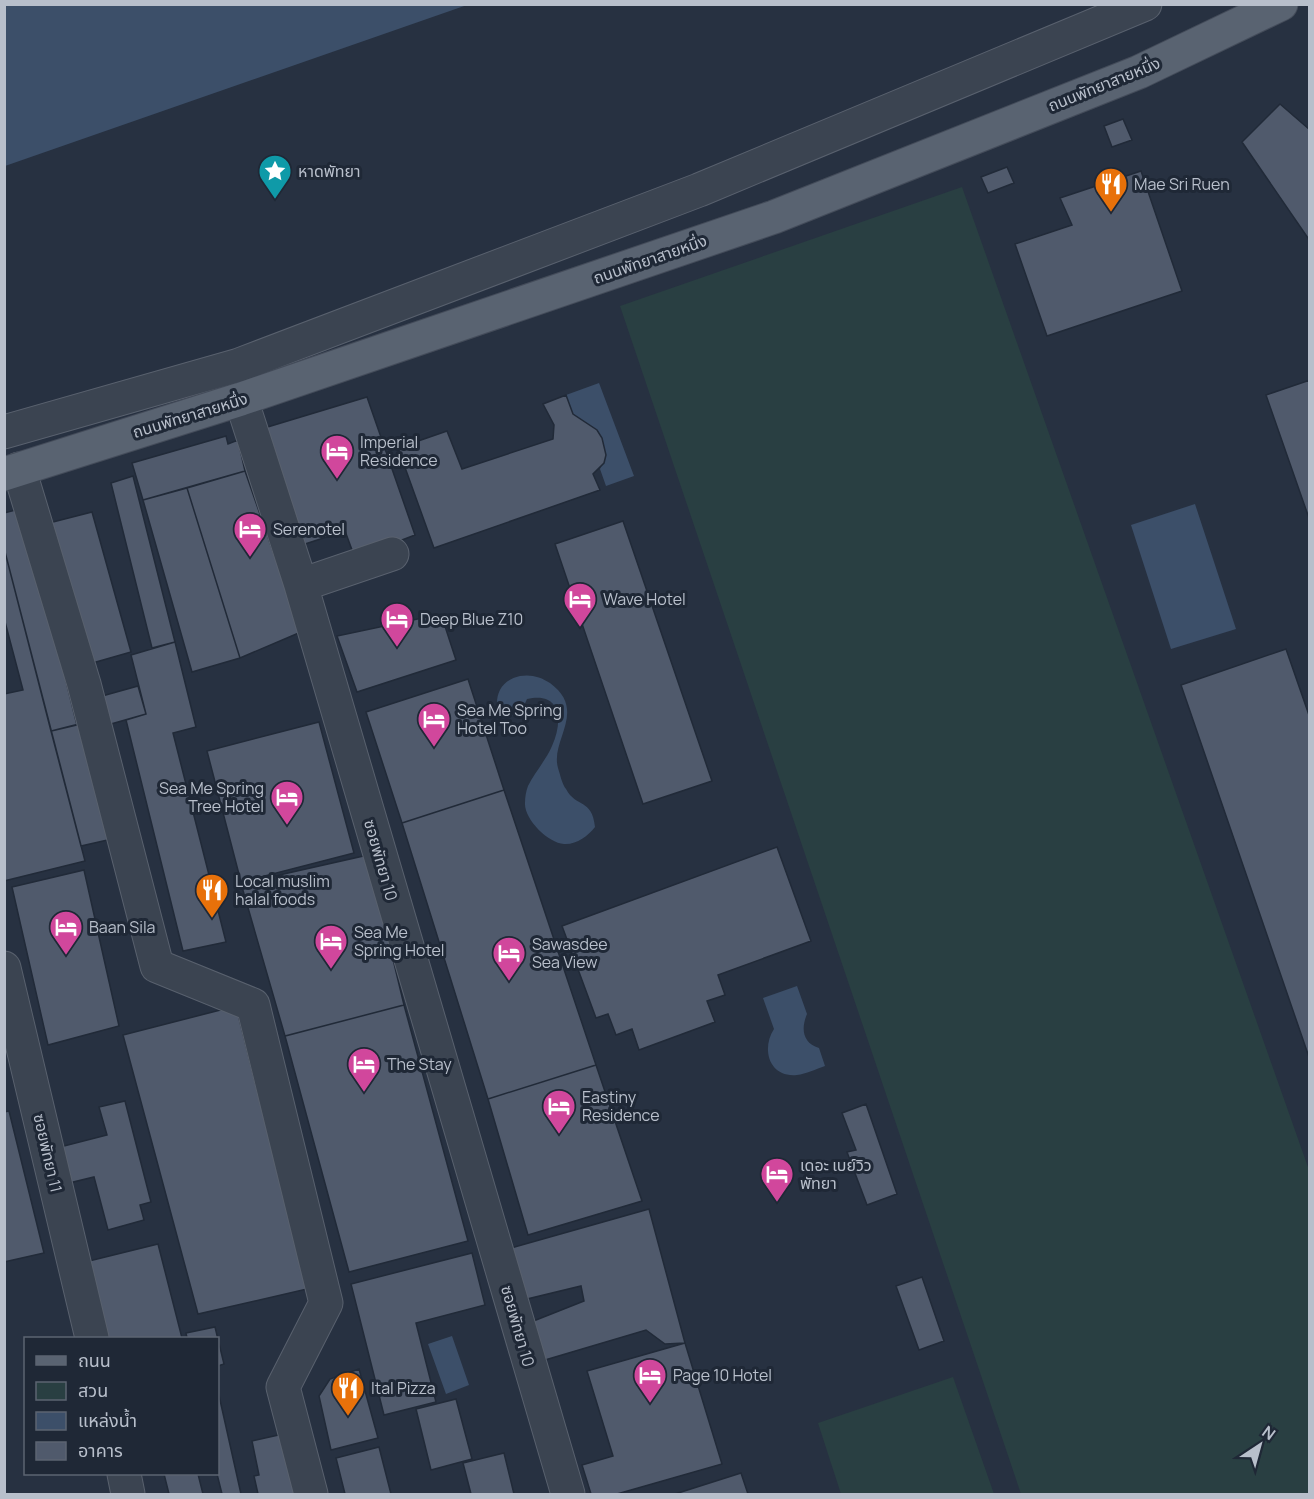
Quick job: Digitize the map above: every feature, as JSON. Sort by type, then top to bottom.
[{"type":"main road","name":"ถนนพัทยาสายหนึ่ง","points":[[12,472],[242,399],[774,217],[1139,72],[1281,4]]},
{"type":"street","points":[[4,432],[239,365],[699,190],[1145,4]]},
{"type":"street","name":"ซอยพัทยา 10","points":[[242,399],[301,585],[568,1494]]},
{"type":"street","points":[[12,472],[84,684],[157,966],[253,1005],[326,1303],[284,1387],[311,1494]]},
{"type":"street","points":[[301,585],[392,554]]},
{"type":"street","name":"ซอยพัทยา 11","points":[[4,969],[92,1337]]},
{"type":"street","points":[[124,1475],[129,1494]]},
{"type":"green space","points":[[962,187],[1309,1170],[1309,1494],[1021,1494],[620,306]]},
{"type":"green space","points":[[953,1377],[994,1494],[841,1494],[818,1423]]},
{"type":"water","points":[[5,4],[467,4],[467,5],[5,166]]},
{"type":"water","points":[[599,383],[634,476],[606,486],[600,469],[606,455],[602,438],[597,430],[573,414],[566,395]]},
{"type":"water","points":[[1195,504],[1236,629],[1171,649],[1131,525]]},
{"type":"water","points":[[520,676],[532,676],[547,681],[561,694],[566,704],[567,715],[557,757],[558,768],[563,784],[570,795],[591,812],[595,827],[585,837],[573,843],[558,843],[544,835],[528,816],[525,799],[527,788],[556,737],[558,718],[553,704],[539,698],[527,699],[521,712],[514,716],[501,713],[497,707],[499,691],[509,680]]},
{"type":"water","points":[[797,986],[807,1014],[804,1034],[809,1043],[819,1048],[825,1066],[797,1075],[787,1075],[780,1072],[770,1061],[768,1045],[774,1029],[763,998]]},
{"type":"water","points":[[452,1336],[469,1385],[446,1394],[428,1344]]},
{"type":"building","points":[[1280,104],[1310,130],[1310,241],[1242,142]]},
{"type":"building","points":[[1123,119],[1132,140],[1112,147],[1104,126]]},
{"type":"building","points":[[1007,167],[1014,183],[988,193],[981,177]]},
{"type":"building","points":[[1141,171],[1182,291],[1047,336],[1015,244],[1072,225],[1060,198]]},
{"type":"building","points":[[1310,380],[1310,521],[1266,395]]},
{"type":"building","points":[[566,395],[573,414],[597,430],[602,438],[606,455],[604,463],[593,474],[600,490],[434,548],[398,448],[447,431],[462,469],[553,439],[554,425],[543,404]]},
{"type":"building","name":"Imperial Residence","points":[[367,397],[415,535],[355,558],[345,531],[302,545],[261,429]]},
{"type":"building","points":[[226,436],[228,444],[238,440],[245,471],[143,500],[132,463]]},
{"type":"building","points":[[245,471],[301,632],[240,658],[187,488]]},
{"type":"building","points":[[133,476],[175,642],[152,648],[111,483]]},
{"type":"building","points":[[187,488],[240,658],[192,672],[143,500]]},
{"type":"building","points":[[23,508],[77,725],[51,731],[4,548],[4,513]]},
{"type":"building","points":[[92,512],[131,652],[89,664],[49,523]]},
{"type":"building","points":[[623,521],[712,781],[643,804],[555,544]]},
{"type":"building","points":[[4,548],[85,861],[4,881],[4,694],[23,690],[4,618]]},
{"type":"building","name":"Deep Blue Z10","points":[[441,614],[456,660],[357,692],[337,636]]},
{"type":"building","points":[[175,642],[196,727],[173,733],[226,942],[183,951],[126,720],[146,714],[131,655]]},
{"type":"building","points":[[1286,649],[1310,718],[1310,1060],[1181,685]]},
{"type":"building","name":"Sea Me Spring Hotel Too","points":[[468,679],[504,790],[402,823],[366,712]]},
{"type":"building","points":[[138,686],[146,714],[104,726],[95,698]]},
{"type":"building","name":"Sea Me Spring Tree Hotel","points":[[319,722],[354,853],[241,882],[207,751]]},
{"type":"building","points":[[83,723],[112,839],[81,846],[51,731]]},
{"type":"building","name":"Sawasdee Sea View","points":[[504,790],[596,1065],[488,1099],[402,823]]},
{"type":"building","points":[[777,847],[811,941],[718,975],[725,995],[707,1001],[715,1022],[639,1050],[632,1029],[616,1035],[608,1014],[596,1018],[562,926]]},
{"type":"building","name":"Sea Me Spring Hotel","points":[[368,855],[404,1005],[285,1036],[242,887],[248,882]]},
{"type":"building","name":"Baan Sila","points":[[84,870],[119,1026],[48,1045],[12,887]]},
{"type":"building","name":"The Stay","points":[[404,1005],[468,1241],[349,1272],[285,1036]]},
{"type":"building","points":[[236,1006],[307,1289],[198,1314],[123,1035]]},
{"type":"building","name":"Eastiny Residence","points":[[596,1065],[642,1201],[528,1235],[488,1099]]},
{"type":"building","points":[[125,1101],[151,1202],[140,1205],[144,1220],[108,1230],[94,1177],[69,1183],[60,1147],[107,1135],[99,1107]]},
{"type":"building","points":[[866,1104],[897,1194],[867,1205],[847,1152],[856,1150],[842,1113]]},
{"type":"building","points":[[9,1111],[44,1253],[4,1262],[4,1112]]},
{"type":"building","points":[[649,1209],[685,1343],[665,1344],[646,1330],[545,1360],[531,1322],[584,1301],[581,1286],[527,1299],[511,1248]]},
{"type":"building","points":[[158,1244],[182,1337],[104,1337],[85,1262]]},
{"type":"building","points":[[472,1253],[485,1305],[416,1323],[436,1402],[384,1415],[351,1284]]},
{"type":"building","points":[[922,1277],[944,1341],[919,1350],[896,1286]]},
{"type":"building","points":[[215,1327],[218,1337],[187,1337],[186,1333]]},
{"type":"building","points":[[219,1343],[224,1364],[219,1366]]},
{"type":"building","name":"Page 10 Hotel","points":[[685,1343],[722,1464],[617,1494],[591,1494],[582,1465],[613,1456],[587,1371]]},
{"type":"building","name":"Ital Pizza","points":[[359,1369],[378,1438],[331,1450],[319,1396],[330,1379]]},
{"type":"building","points":[[219,1395],[241,1494],[222,1494],[217,1475]]},
{"type":"building","points":[[456,1399],[472,1459],[431,1470],[416,1409]]},
{"type":"building","points":[[283,1434],[296,1494],[258,1494],[254,1476],[259,1475],[252,1441]]},
{"type":"building","points":[[379,1447],[391,1494],[345,1494],[336,1458]]},
{"type":"building","points":[[504,1453],[514,1494],[471,1494],[463,1463]]},
{"type":"building","points":[[741,1473],[748,1494],[675,1494]]},
{"type":"building","points":[[164,1475],[198,1475],[203,1494],[169,1494]]},
{"type":"place","name":"หาดพัทยา","points":[[275,200]]},
{"type":"place","name":"Mae Sri Ruen","points":[[1111,213]]},
{"type":"place","name":"Imperial Residence","points":[[337,480]]},
{"type":"place","name":"Serenotel","points":[[250,558]]},
{"type":"place","name":"Wave Hotel","points":[[580,628]]},
{"type":"place","name":"Deep Blue Z10","points":[[397,648]]},
{"type":"place","name":"Sea Me Spring Hotel Too","points":[[434,748]]},
{"type":"place","name":"Sea Me Spring Tree Hotel","points":[[287,826]]},
{"type":"place","name":"Local muslim halal foods","points":[[212,919]]},
{"type":"place","name":"Baan Sila","points":[[66,956]]},
{"type":"place","name":"Sea Me Spring Hotel","points":[[331,970]]},
{"type":"place","name":"Sawasdee Sea View","points":[[509,982]]},
{"type":"place","name":"The Stay","points":[[364,1093]]},
{"type":"place","name":"Eastiny Residence","points":[[559,1135]]},
{"type":"place","name":"เดอะ เบย์วิว พัทยา","points":[[777,1203]]},
{"type":"place","name":"Page 10 Hotel","points":[[650,1404]]},
{"type":"place","name":"Ital Pizza","points":[[348,1417]]}]
